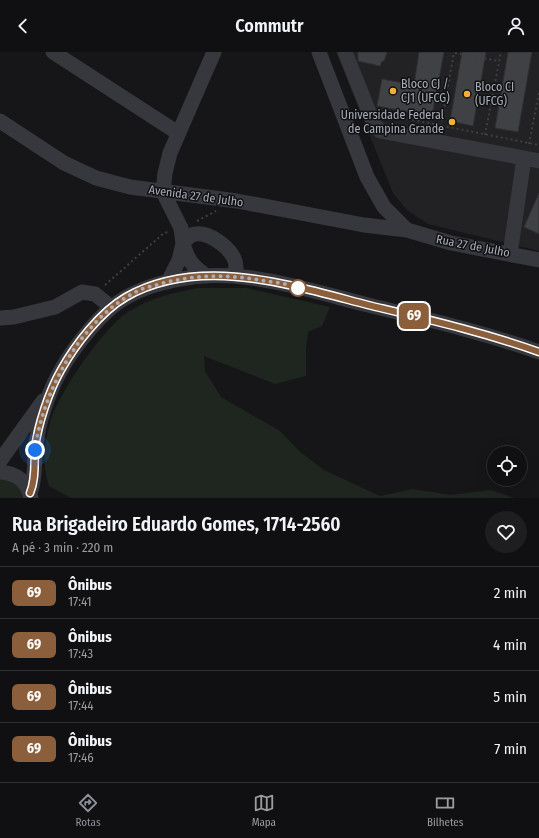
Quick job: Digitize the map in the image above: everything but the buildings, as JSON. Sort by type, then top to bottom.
[{"type":"street","points":[[53,52],[178,132]]},
{"type":"street","points":[[206,276],[193,265],[188,258],[183,244],[182,228],[164,192],[165,173],[170,153],[214,52]]},
{"type":"street","points":[[319,52],[367,177],[384,207],[407,230]]},
{"type":"street","points":[[344,52],[373,122],[380,130],[539,161]]},
{"type":"street","name":"Avenida 27 de Julho","points":[[0,121],[64,163],[96,178],[130,187],[237,201],[364,225],[407,230]]},
{"type":"street","points":[[510,254],[524,158]]},
{"type":"street","name":"Rua 27 de Julho","points":[[407,230],[451,243],[539,260]]},
{"type":"street","points":[[168,282],[179,260],[183,244],[187,238],[195,234],[210,237],[224,244],[233,255],[236,267],[233,276]]},
{"type":"street","points":[[0,461],[50,392],[61,370],[76,347],[111,307],[144,288],[186,278],[233,276],[291,286],[478,332],[539,352]]},
{"type":"street","points":[[0,318],[55,307],[82,292],[95,294],[111,307]]},
{"type":"street","points":[[31,496],[37,438],[50,392]]},
{"type":"street","points":[[0,472],[15,475],[22,480],[27,486],[31,496]]},
{"type":"path","points":[[441,126],[454,52],[499,61]]},
{"type":"path","points":[[485,135],[501,52]]},
{"type":"path","points":[[530,144],[539,92]]},
{"type":"path","points":[[368,111],[539,146]]},
{"type":"path","points":[[95,294],[164,233],[182,228],[216,212]]},
{"type":"shaded area","name":"Universidade Federal de Campina Grande","points":[[336,52],[539,52],[539,251],[428,224],[407,210],[393,193]]},
{"type":"shaded area","points":[[197,288],[246,288],[330,307],[322,326],[308,332],[306,376],[275,384],[204,356],[205,371],[221,397],[280,431],[299,451],[324,470],[380,496],[413,489],[450,495],[491,490],[514,498],[71,498],[49,486],[45,471],[45,455],[46,439],[50,423],[62,396],[94,347],[118,320],[136,307],[161,297]]},
{"type":"shaded area","points":[[0,476],[15,484],[24,498],[0,498]]},
{"type":"bus line","name":"69","points":[[30,493],[32,490],[35,468],[35,450],[39,426],[50,392],[61,370],[76,347],[111,307],[144,288],[186,278],[206,276],[233,276],[284,284],[478,332],[539,352]]},
{"type":"place","name":"Bloco CJ / CJ1 (UFCG)","points":[[393,91]]},
{"type":"place","name":"Bloco CI (UFCG)","points":[[467,94]]},
{"type":"place","name":"Universidade Federal de Campina Grande","points":[[452,122]]},
{"type":"route","points":[[35,450],[39,426],[50,392],[61,370],[76,347],[94,325],[111,307],[125,298],[144,288],[186,278],[206,276],[233,276],[284,284],[298,288]]}]
